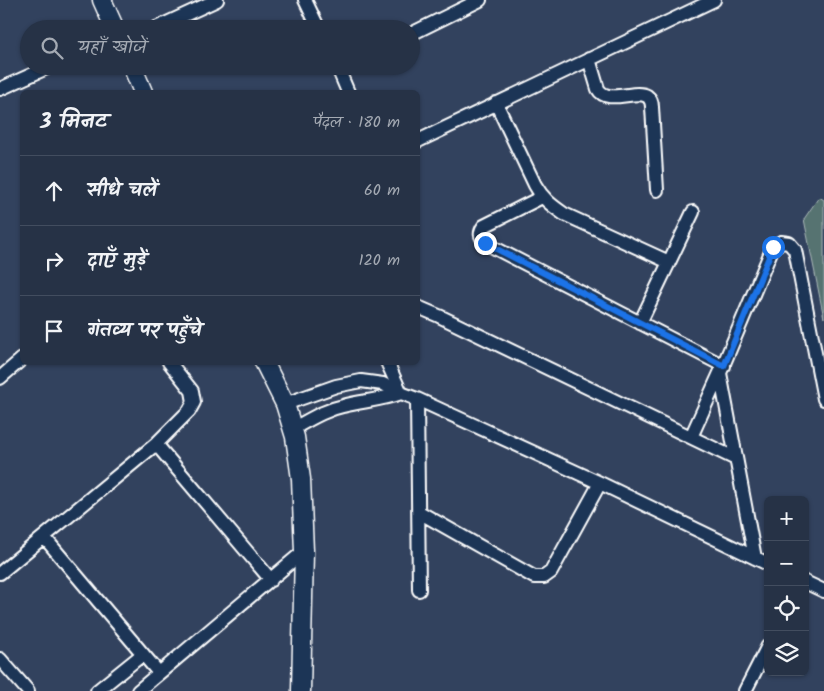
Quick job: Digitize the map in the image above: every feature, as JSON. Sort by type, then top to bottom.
[{"type":"street","points":[[102,0],[111,20]]},
{"type":"street","points":[[174,20],[217,0]]},
{"type":"street","points":[[305,0],[315,20]]},
{"type":"street","points":[[420,30],[480,0]]},
{"type":"street","points":[[420,140],[714,0]]},
{"type":"street","points":[[589,59],[600,93],[605,96],[642,95],[648,96],[651,101],[657,190]]},
{"type":"street","points":[[0,89],[31,75]]},
{"type":"street","points":[[136,75],[142,90]]},
{"type":"street","points":[[343,75],[347,90]]},
{"type":"street","points":[[496,104],[535,186],[550,205],[564,214],[669,262]]},
{"type":"street","points":[[542,197],[484,226],[480,231],[485,243],[640,323],[722,369]]},
{"type":"street","points":[[640,323],[693,212]]},
{"type":"street","points":[[691,437],[722,369],[773,247],[781,242],[789,243],[795,250],[824,400]]},
{"type":"street","points":[[420,308],[736,459]]},
{"type":"street","points":[[0,378],[20,361]]},
{"type":"street","points":[[0,573],[156,444],[189,411],[194,402],[192,391],[171,365]]},
{"type":"street","points":[[266,365],[285,404],[295,437],[301,479],[304,551],[301,691]]},
{"type":"street","points":[[388,365],[401,393]]},
{"type":"street","points":[[722,369],[754,558]]},
{"type":"street","points":[[285,404],[336,386],[361,381],[383,384],[600,483],[764,562]]},
{"type":"street","points":[[292,429],[318,414],[341,406],[386,398],[401,393]]},
{"type":"street","points":[[313,394],[318,414]]},
{"type":"street","points":[[417,399],[419,590]]},
{"type":"street","points":[[156,444],[271,580]]},
{"type":"street","points":[[419,512],[534,577],[544,577],[551,572],[600,483]]},
{"type":"street","points":[[44,537],[159,673]]},
{"type":"street","points":[[138,691],[304,551]]},
{"type":"street","points":[[809,584],[824,591]]},
{"type":"street","points":[[97,691],[143,654]]},
{"type":"street","points":[[745,691],[764,654]]},
{"type":"street","points":[[0,660],[28,691]]},
{"type":"green space","points":[[819,197],[824,200],[824,318],[804,219]]},
{"type":"route","points":[[485,243],[724,366],[773,247]]}]
